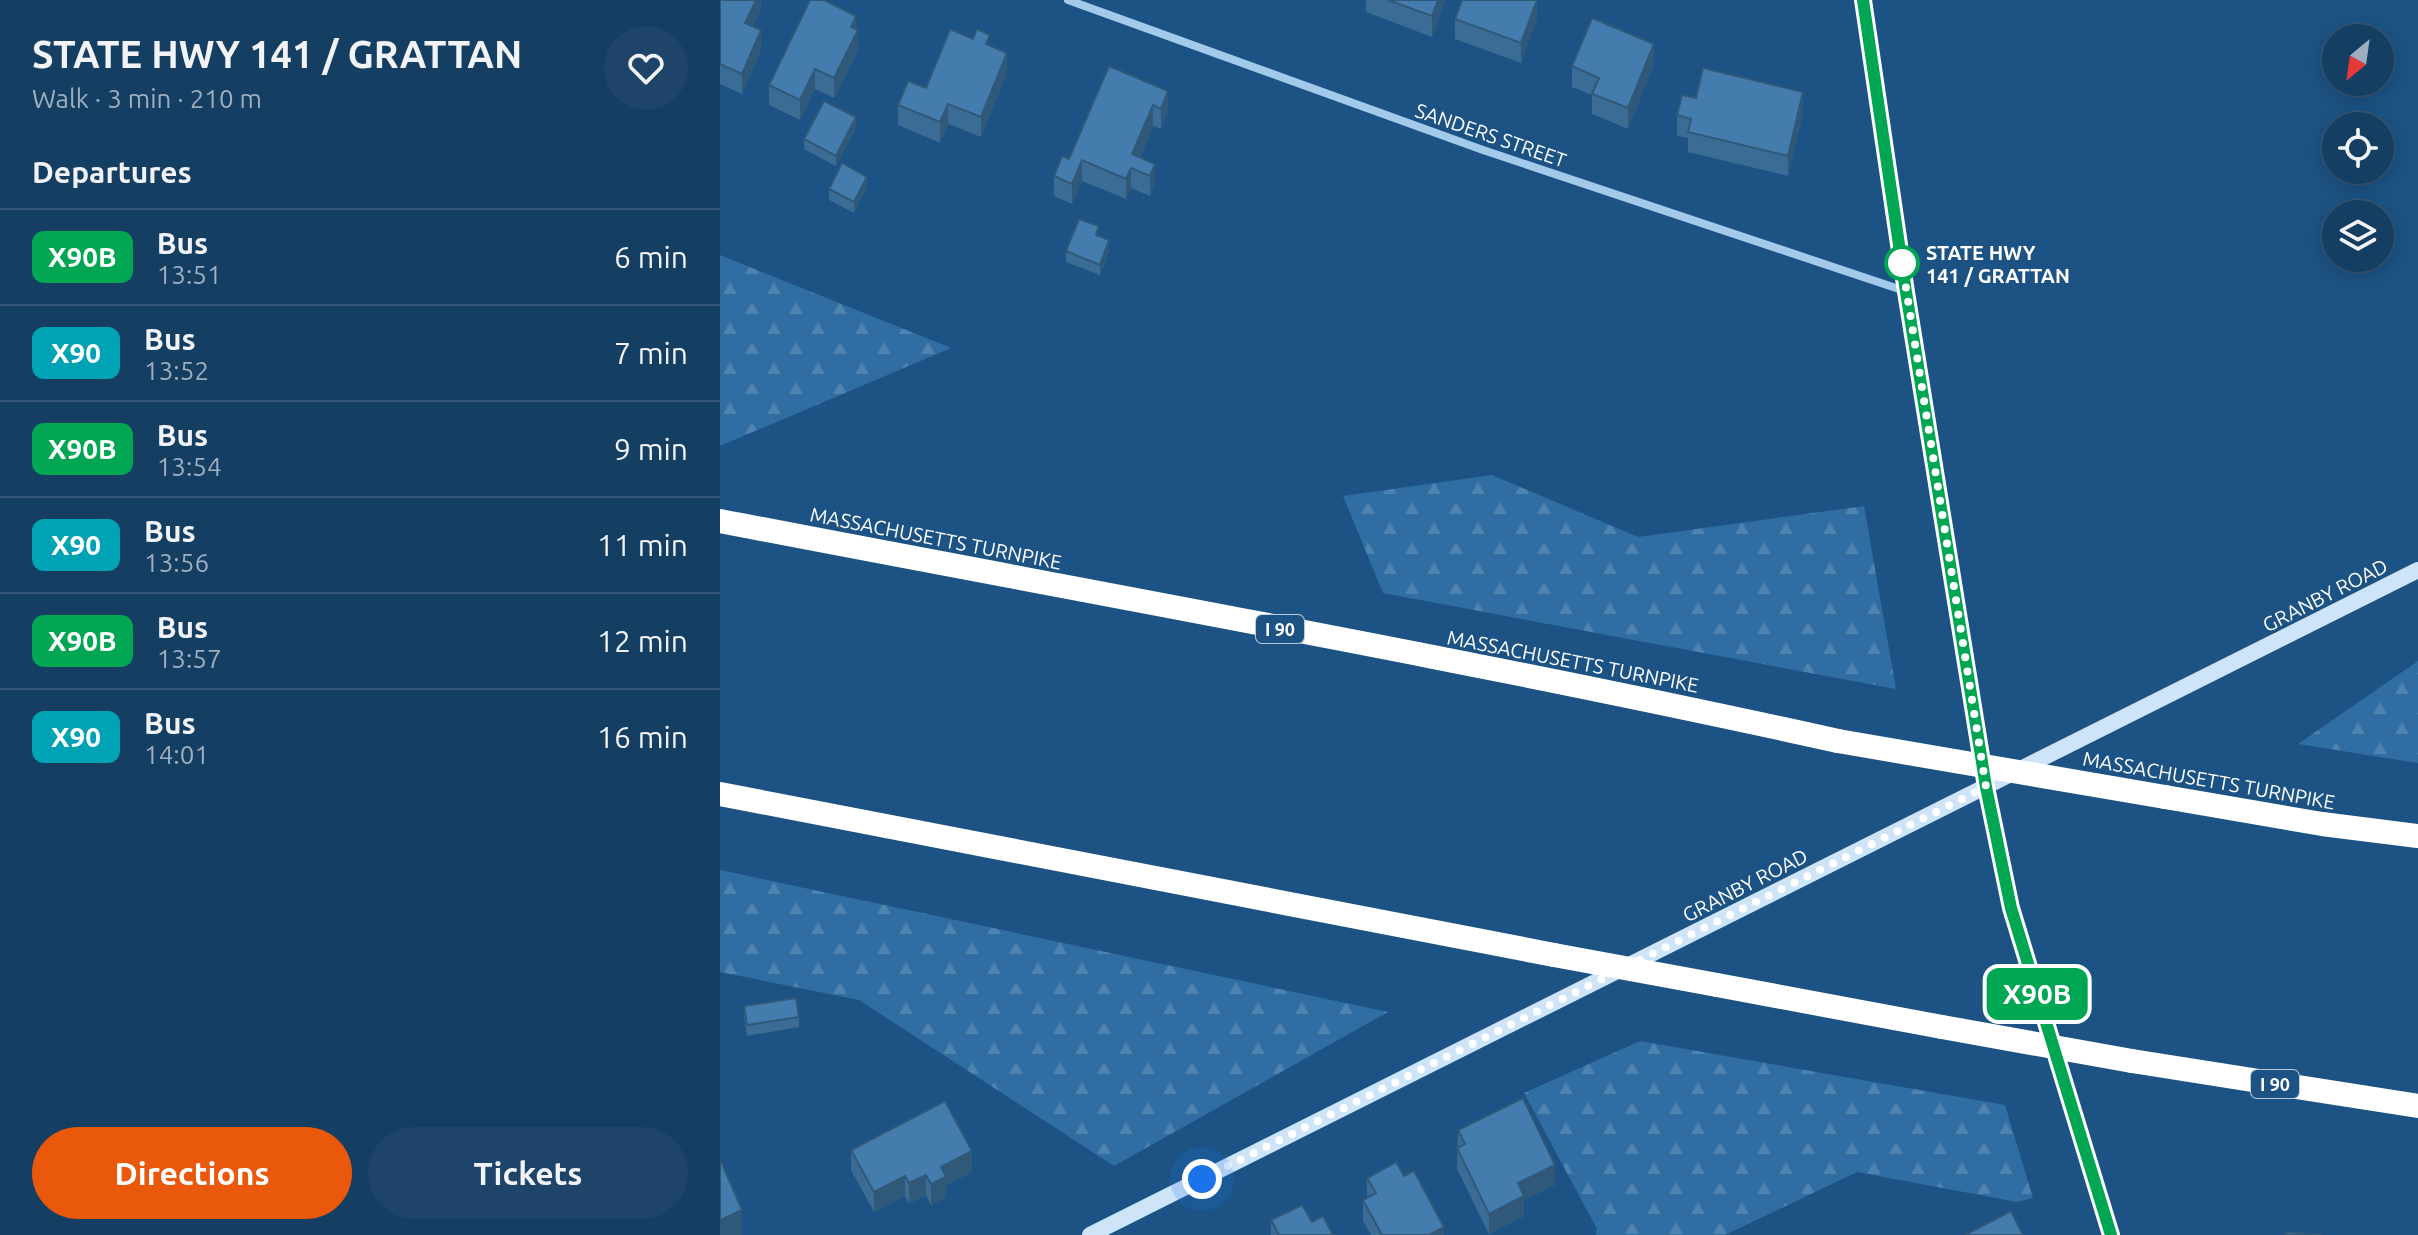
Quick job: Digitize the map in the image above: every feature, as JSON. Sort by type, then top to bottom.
[{"type":"highway","name":"MASSACHUSETTS TURNPIKE","points":[[720,521],[1495,670],[1838,741],[2322,824],[2418,836]]},
{"type":"highway","name":"I 90","points":[[720,794],[1942,1027],[2132,1061],[2418,1106]]},
{"type":"main road","points":[[1863,0],[1906,292],[1986,787],[2011,908],[2111,1235]]},
{"type":"main road","name":"GRANBY ROAD","points":[[1090,1235],[2418,570]]},
{"type":"street","name":"SANDERS STREET","points":[[1068,0],[1483,150],[1906,292]]},
{"type":"green space","points":[[720,255],[951,348],[720,446]]},
{"type":"green space","points":[[1492,475],[1638,537],[1864,506],[1896,689],[1383,593],[1343,496]]},
{"type":"green space","points":[[2418,661],[2418,763],[2298,744]]},
{"type":"green space","points":[[720,870],[1388,1012],[1114,1166],[859,1000],[720,972]]},
{"type":"green space","points":[[1640,1041],[2005,1105],[2033,1198],[2017,1202],[1857,1172],[1725,1235],[1596,1235],[1597,1229],[1524,1093]]},
{"type":"building","points":[[720,0],[756,0],[745,23],[761,30],[742,74],[720,64]]},
{"type":"building","points":[[810,0],[824,0],[856,16],[851,27],[858,30],[834,78],[815,69],[800,100],[769,85]]},
{"type":"building","points":[[1388,0],[1438,0],[1432,16]]},
{"type":"building","points":[[1462,0],[1537,0],[1521,43],[1455,19]]},
{"type":"building","points":[[1592,18],[1654,44],[1628,108],[1592,94],[1599,78],[1572,66]]},
{"type":"building","points":[[950,29],[973,39],[977,29],[990,35],[986,44],[1007,53],[981,117],[948,104],[940,122],[898,105],[908,81],[926,88]]},
{"type":"building","points":[[1109,66],[1168,91],[1161,109],[1153,105],[1132,154],[1155,164],[1150,176],[1131,168],[1126,179],[1082,160],[1072,184],[1054,176],[1062,156],[1069,159]]},
{"type":"building","points":[[1703,68],[1803,92],[1788,156],[1688,132],[1691,119],[1677,115],[1682,95],[1696,98]]},
{"type":"building","points":[[824,101],[856,117],[836,156],[804,139]]},
{"type":"building","points":[[842,163],[867,177],[854,202],[829,189]]},
{"type":"building","points":[[1079,219],[1099,226],[1096,235],[1109,240],[1100,265],[1066,251]]},
{"type":"building","points":[[796,998],[799,1017],[747,1025],[744,1006]]},
{"type":"building","points":[[1523,1098],[1555,1165],[1518,1183],[1524,1196],[1489,1214],[1457,1148],[1465,1144],[1458,1130]]},
{"type":"building","points":[[945,1101],[972,1151],[941,1167],[946,1177],[931,1184],[926,1175],[909,1183],[905,1176],[874,1192],[851,1150]]},
{"type":"building","points":[[720,1159],[742,1210],[720,1220]]},
{"type":"building","points":[[1396,1162],[1404,1176],[1414,1171],[1444,1227],[1429,1235],[1382,1235],[1363,1200],[1376,1193],[1367,1178]]},
{"type":"building","points":[[1302,1205],[1312,1222],[1323,1216],[1333,1235],[1279,1235],[1271,1220]]},
{"type":"building","points":[[2011,1211],[2023,1235],[1965,1235]]},
{"type":"building","points":[[2286,1232],[2323,1235],[2286,1235]]},
{"type":"bus line","name":"X90B","points":[[1863,0],[1906,292],[1997,844],[2011,908],[2111,1235]]},
{"type":"place","name":"STATE HWY 141 / GRATTAN","points":[[1902,263]]},
{"type":"route","points":[[1202,1179],[1986,787],[1902,263]]}]
